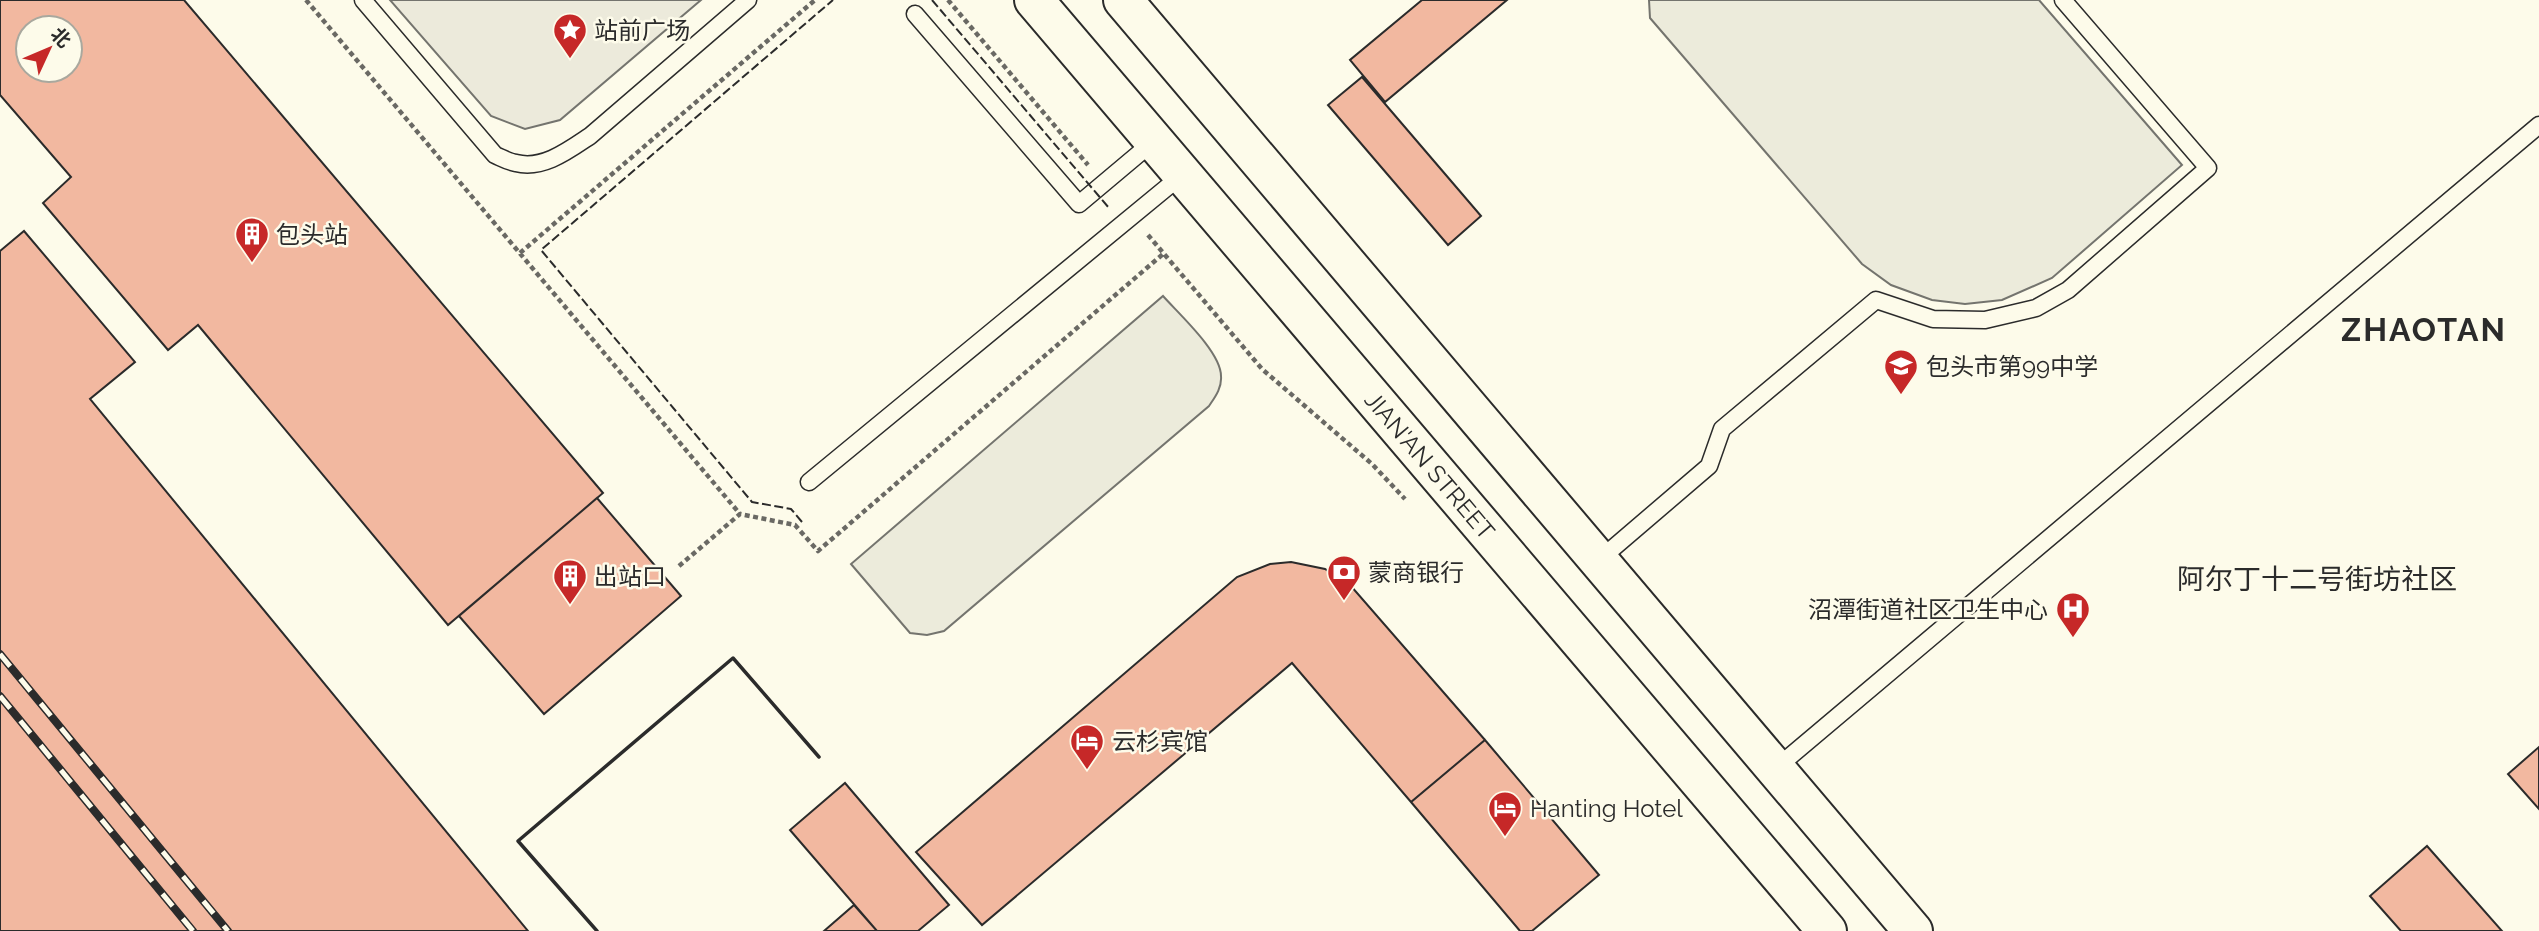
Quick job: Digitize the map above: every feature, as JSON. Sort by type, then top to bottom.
[{"type":"main road","name":"JIAN'AN STREET","points":[[1034,0],[1827,931]]},
{"type":"main road","points":[[1122,0],[1913,931]]},
{"type":"lane","points":[[363,0],[495,155],[517,164],[539,163],[564,154],[590,136],[748,0]]},
{"type":"lane","points":[[1598,561],[1709,466],[1722,429],[1876,300],[1933,319],[1985,320],[2036,309],[2068,290],[2208,168],[2063,0]]},
{"type":"lane","points":[[915,14],[1079,204],[1154,141]]},
{"type":"lane","points":[[1775,769],[2539,125]]},
{"type":"lane","points":[[809,482],[1182,175]]},
{"type":"path","points":[[306,0],[740,514],[795,525],[818,551],[1163,254]]},
{"type":"path","points":[[520,253],[815,0]]},
{"type":"path","points":[[948,0],[1104,184]]},
{"type":"path","points":[[1132,216],[1262,369],[1372,464],[1409,504]]},
{"type":"path","points":[[679,566],[740,514]]},
{"type":"shaded area","name":"站前广场","points":[[390,0],[701,0],[560,120],[525,129],[491,116]]},
{"type":"shaded area","points":[[1649,0],[2039,0],[2182,165],[2052,278],[2002,300],[1965,304],[1932,300],[1891,285],[1862,264],[1650,18]]},
{"type":"shaded area","points":[[1163,296],[1207,345],[1219,366],[1221,376],[1218,392],[1209,406],[944,631],[927,635],[910,633],[851,564]]},
{"type":"building","name":"包头站","points":[[0,0],[184,0],[603,493],[448,625],[198,325],[168,350],[43,203],[71,177],[0,95]]},
{"type":"building","points":[[1422,0],[1507,0],[1385,102],[1350,60]]},
{"type":"building","points":[[1362,77],[1481,216],[1448,245],[1328,105]]},
{"type":"building","points":[[24,231],[135,362],[90,399],[528,931],[0,931],[0,251]]},
{"type":"building","name":"出站口","points":[[597,498],[681,596],[544,714],[459,616]]},
{"type":"building","name":"云杉宾馆","points":[[1291,562],[1325,569],[1351,586],[1485,740],[1411,802],[1292,663],[982,925],[916,852],[1237,577],[1270,564]]},
{"type":"building","name":"Hanting Hotel","points":[[1485,740],[1599,875],[1532,931],[1520,931],[1411,802]]},
{"type":"building","points":[[2539,747],[2539,809],[2508,774]]},
{"type":"building","points":[[845,783],[949,905],[918,931],[877,931],[790,830]]},
{"type":"building","points":[[2427,846],[2502,931],[2401,931],[2370,896]]},
{"type":"building","points":[[854,905],[877,931],[824,931]]},
{"type":"railway","points":[[0,654],[228,931]]},
{"type":"railway","points":[[0,696],[193,931]]},
{"type":"fence","points":[[802,522],[791,509],[752,502],[541,250],[833,0]]},
{"type":"fence","points":[[932,0],[1109,208]]},
{"type":"wall","points":[[597,931],[518,841],[733,658],[819,757]]},
{"type":"place","name":"站前广场","points":[[570,60]]},
{"type":"place","name":"包头站","points":[[252,264]]},
{"type":"place","name":"包头市第99中学","points":[[1901,396]]},
{"type":"place","name":"蒙商银行","points":[[1344,602]]},
{"type":"place","name":"出站口","points":[[570,606]]},
{"type":"place","name":"沼潭街道社区卫生中心","points":[[2073,639]]},
{"type":"place","name":"云杉宾馆","points":[[1087,771]]},
{"type":"place","name":"Hanting Hotel","points":[[1505,838]]},
{"type":"district","name":"ZHAOTAN","points":[[2424,329]]},
{"type":"district","name":"阿尔丁十二号街坊社区","points":[[2317,579]]}]
